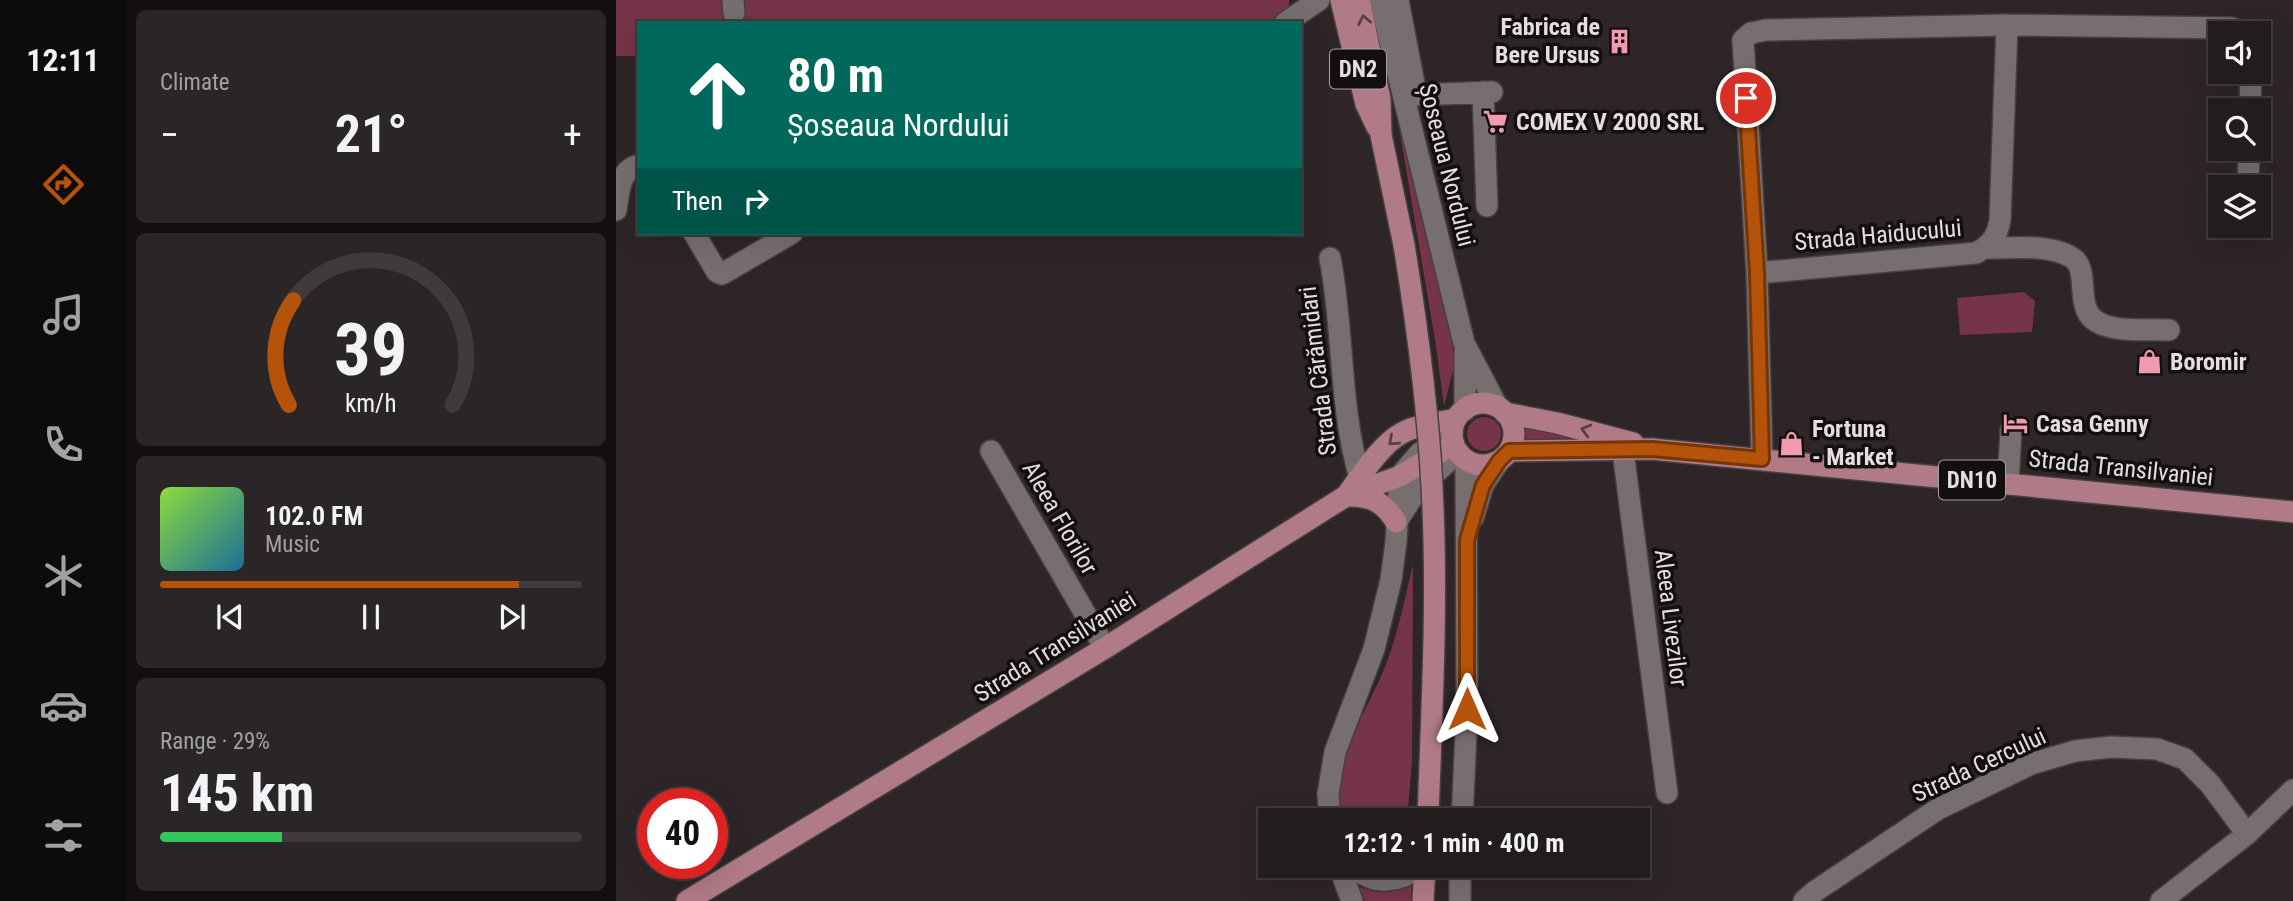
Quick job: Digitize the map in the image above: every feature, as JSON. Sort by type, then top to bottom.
[{"type":"main road","name":"Șoseaua Nordului","points":[[1341,0],[1366,104],[1381,135]]},
{"type":"main road","name":"Șoseaua Nordului","points":[[1359,0],[1380,99],[1381,135],[1404,245],[1422,377],[1432,487],[1434,609],[1428,808]]},
{"type":"main road","points":[[1346,496],[1390,442],[1401,433],[1417,427],[1459,436],[1486,465],[1504,456],[1514,435],[1513,427],[1501,410],[1486,404],[1475,405],[1459,436]]},
{"type":"main road","name":"Strada Transilvaniei","points":[[1501,410],[1652,449]]},
{"type":"main road","name":"Strada Transilvaniei","points":[[687,901],[1105,648],[1346,496],[1400,476],[1459,436]]},
{"type":"main road","name":"Strada Transilvaniei","points":[[1504,456],[1652,449],[2293,512]]},
{"type":"main road","points":[[1346,496],[1366,496],[1379,501],[1396,522]]},
{"type":"main road","points":[[1423,901],[1424,878]]},
{"type":"street","points":[[1287,21],[1319,0]]},
{"type":"street","name":"Șoseaua Nordului","points":[[1380,0],[1410,98],[1464,343],[1459,436],[1467,540]]},
{"type":"street","points":[[1398,0],[1410,98],[1487,92],[1487,206]]},
{"type":"street","points":[[1762,459],[1757,273],[1743,40],[1751,33],[1766,30],[2007,25],[2208,28]]},
{"type":"street","name":"Strada Haiducului","points":[[1757,273],[1976,253],[1984,248],[1998,233],[2000,220],[2007,25]]},
{"type":"street","points":[[616,210],[626,171]]},
{"type":"street","points":[[695,235],[717,272],[722,274],[789,235]]},
{"type":"street","points":[[1984,248],[2051,250],[2073,257],[2080,267],[2082,299],[2096,322],[2106,326],[2169,330]]},
{"type":"street","name":"Strada Cărămidari","points":[[1330,258],[1337,297],[1351,448],[1360,478]]},
{"type":"street","name":"Șoseaua Nordului","points":[[1464,343],[1501,410]]},
{"type":"street","points":[[2008,484],[2011,430]]},
{"type":"street","points":[[1396,522],[1459,436]]},
{"type":"street","name":"Aleea Livezilor","points":[[1623,451],[1667,793]]},
{"type":"street","name":"Aleea Florilor","points":[[991,452],[1105,648]]},
{"type":"street","points":[[1463,808],[1467,709],[1467,540],[1483,485],[1504,456]]},
{"type":"street","points":[[1329,808],[1328,794],[1335,752],[1371,658],[1384,613],[1395,560],[1400,476]]},
{"type":"street","name":"Strada Cercului","points":[[1804,901],[1938,809],[2031,764],[2075,751],[2111,747],[2157,749],[2185,759],[2210,783],[2246,834]]},
{"type":"street","points":[[2161,901],[2246,834],[2293,790]]},
{"type":"street","points":[[1343,878],[1352,901]]},
{"type":"street","points":[[1371,878],[1390,881],[1401,878]]},
{"type":"street","points":[[1460,878],[1460,901]]},
{"type":"shaded area","points":[[616,0],[1289,0],[1290,15],[1277,21],[637,21],[637,56],[616,56]]},
{"type":"shaded area","points":[[1394,97],[1453,346],[1453,371],[1444,406],[1436,346]]},
{"type":"shaded area","points":[[2024,292],[2035,301],[2032,332],[1960,335],[1957,298]]},
{"type":"shaded area","points":[[1484,417],[1496,422],[1501,434],[1496,446],[1484,451],[1472,446],[1467,434],[1472,422]]},
{"type":"shaded area","points":[[1526,424],[1612,443],[1524,439]]},
{"type":"shaded area","points":[[1413,565],[1412,761],[1408,808],[1341,808],[1340,778],[1345,757],[1380,679],[1399,624]]},
{"type":"shaded area","points":[[1412,883],[1411,901],[1365,901],[1359,887],[1386,892]]},
{"type":"place","name":"Fabrica de Bere Ursus","points":[[1620,41]]},
{"type":"place","name":"COMEX V 2000 SRL","points":[[1496,122]]},
{"type":"place","name":"Boromir","points":[[2150,362]]},
{"type":"place","name":"Casa Genny","points":[[2016,424]]},
{"type":"place","name":"Fortuna - Market","points":[[1792,443]]},
{"type":"route","points":[[1467,709],[1467,540],[1483,485],[1509,451],[1652,449],[1762,459],[1757,273],[1746,98]]}]
